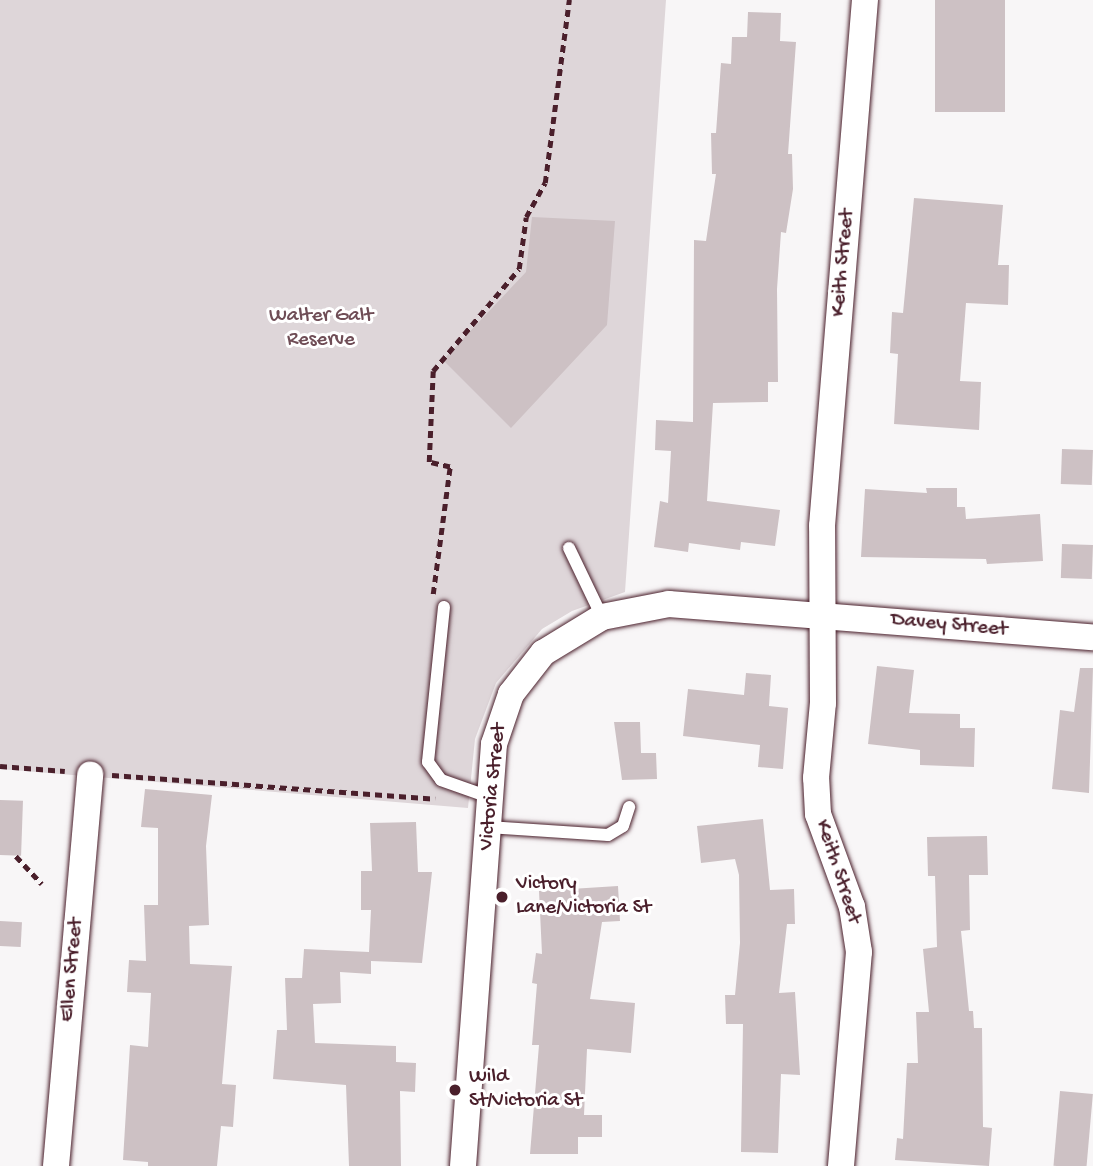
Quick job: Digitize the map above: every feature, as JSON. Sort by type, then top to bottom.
[{"type":"street","name":"Keith Street","points":[[841,1166],[859,952],[852,907],[818,814],[823,702],[822,616],[811,562],[822,526],[865,0]]},
{"type":"street","name":"Victoria Street","points":[[463,1166],[494,744],[511,694],[543,653],[602,617],[669,604],[822,616]]},
{"type":"street","name":"Davey Street","points":[[822,616],[1093,637]]},
{"type":"street","name":"Ellen Street","points":[[57,1166],[90,774]]},
{"type":"lane","points":[[569,548],[602,617]]},
{"type":"lane","points":[[438,607],[426,747],[432,773],[454,786],[489,797]]},
{"type":"lane","points":[[488,827],[608,835],[624,826],[629,807]]},
{"type":"path","points":[[438,607],[450,467],[429,462],[433,370],[519,269],[526,217],[545,183],[569,0]]},
{"type":"path","points":[[0,766],[452,801],[454,786]]},
{"type":"path","points":[[427,788],[435,799]]},
{"type":"path","points":[[16,856],[42,884]]},
{"type":"green space","name":"Walter Galt Reserve","points":[[0,0],[666,0],[625,592],[572,611],[542,629],[496,683],[475,739],[468,808],[0,769]]},
{"type":"building","points":[[935,0],[1005,0],[1005,112],[935,112]]},
{"type":"building","points":[[748,12],[781,13],[780,41],[796,42],[788,154],[792,154],[793,189],[786,233],[781,232],[777,289],[778,382],[768,382],[768,402],[713,403],[707,501],[780,510],[775,546],[741,542],[740,550],[689,543],[688,552],[654,547],[660,501],[668,503],[671,451],[655,450],[656,420],[693,422],[694,240],[706,241],[716,174],[712,174],[711,133],[716,133],[721,63],[731,64],[732,37],[747,37]]},
{"type":"building","points":[[914,198],[1003,205],[998,265],[1009,265],[1008,305],[966,303],[960,381],[981,382],[979,430],[894,424],[898,354],[890,353],[892,312],[903,313]]},
{"type":"building","points":[[532,217],[615,221],[607,325],[511,428],[443,360],[526,272]]},
{"type":"building","points":[[1062,449],[1093,450],[1092,485],[1061,484]]},
{"type":"building","points":[[926,488],[957,488],[957,507],[965,507],[966,519],[1040,514],[1043,561],[987,564],[986,559],[861,557],[865,489],[927,493]]},
{"type":"building","points":[[1062,544],[1093,545],[1092,579],[1061,578]]},
{"type":"building","points":[[877,666],[914,670],[909,713],[960,714],[960,728],[975,728],[974,767],[920,765],[920,750],[868,744]]},
{"type":"building","points":[[1080,668],[1093,668],[1089,793],[1052,789],[1060,710],[1074,712]]},
{"type":"building","points":[[746,673],[771,675],[769,706],[788,708],[783,769],[758,767],[760,745],[683,736],[688,689],[744,695]]},
{"type":"building","points":[[614,722],[640,722],[641,753],[656,753],[657,779],[622,780]]},
{"type":"building","points":[[145,789],[212,795],[206,846],[209,925],[189,926],[190,964],[232,966],[222,1084],[236,1085],[233,1127],[221,1126],[217,1166],[148,1166],[148,1162],[123,1160],[130,1045],[148,1047],[151,993],[127,992],[129,960],[146,961],[144,905],[158,905],[158,828],[141,827]]},
{"type":"building","points":[[0,800],[23,801],[21,856],[0,855]]},
{"type":"building","points":[[763,819],[770,890],[794,889],[795,924],[787,924],[779,993],[795,992],[800,1075],[781,1074],[778,1153],[741,1152],[743,1024],[726,1024],[725,995],[735,995],[740,943],[739,875],[735,859],[701,863],[697,826]]},
{"type":"building","points":[[416,822],[418,872],[432,872],[422,963],[371,961],[371,974],[340,972],[341,1003],[313,1004],[315,1043],[396,1046],[396,1062],[416,1063],[415,1092],[400,1091],[401,1166],[349,1166],[346,1085],[273,1079],[277,1030],[287,1030],[285,978],[302,978],[304,949],[369,952],[371,910],[361,910],[361,871],[372,871],[370,823]]},
{"type":"building","points":[[987,836],[988,875],[969,875],[970,930],[961,931],[969,1011],[973,1011],[974,1028],[982,1028],[983,1127],[992,1128],[989,1166],[895,1160],[897,1138],[903,1139],[907,1063],[918,1063],[916,1012],[929,1012],[923,949],[937,947],[935,876],[928,876],[927,837]]},
{"type":"building","points":[[618,886],[620,921],[602,922],[590,999],[635,1003],[631,1053],[587,1049],[584,1115],[602,1115],[602,1137],[578,1137],[578,1154],[530,1154],[539,1045],[532,1045],[537,984],[532,983],[536,953],[542,954],[539,891]]},
{"type":"building","points":[[0,921],[22,922],[21,947],[0,946]]},
{"type":"building","points":[[1060,1091],[1093,1094],[1087,1166],[1053,1166]]},
{"type":"place","name":"Victory Lane/Victoria St","points":[[502,897]]},
{"type":"place","name":"Wild St/Victoria St","points":[[455,1090]]}]
